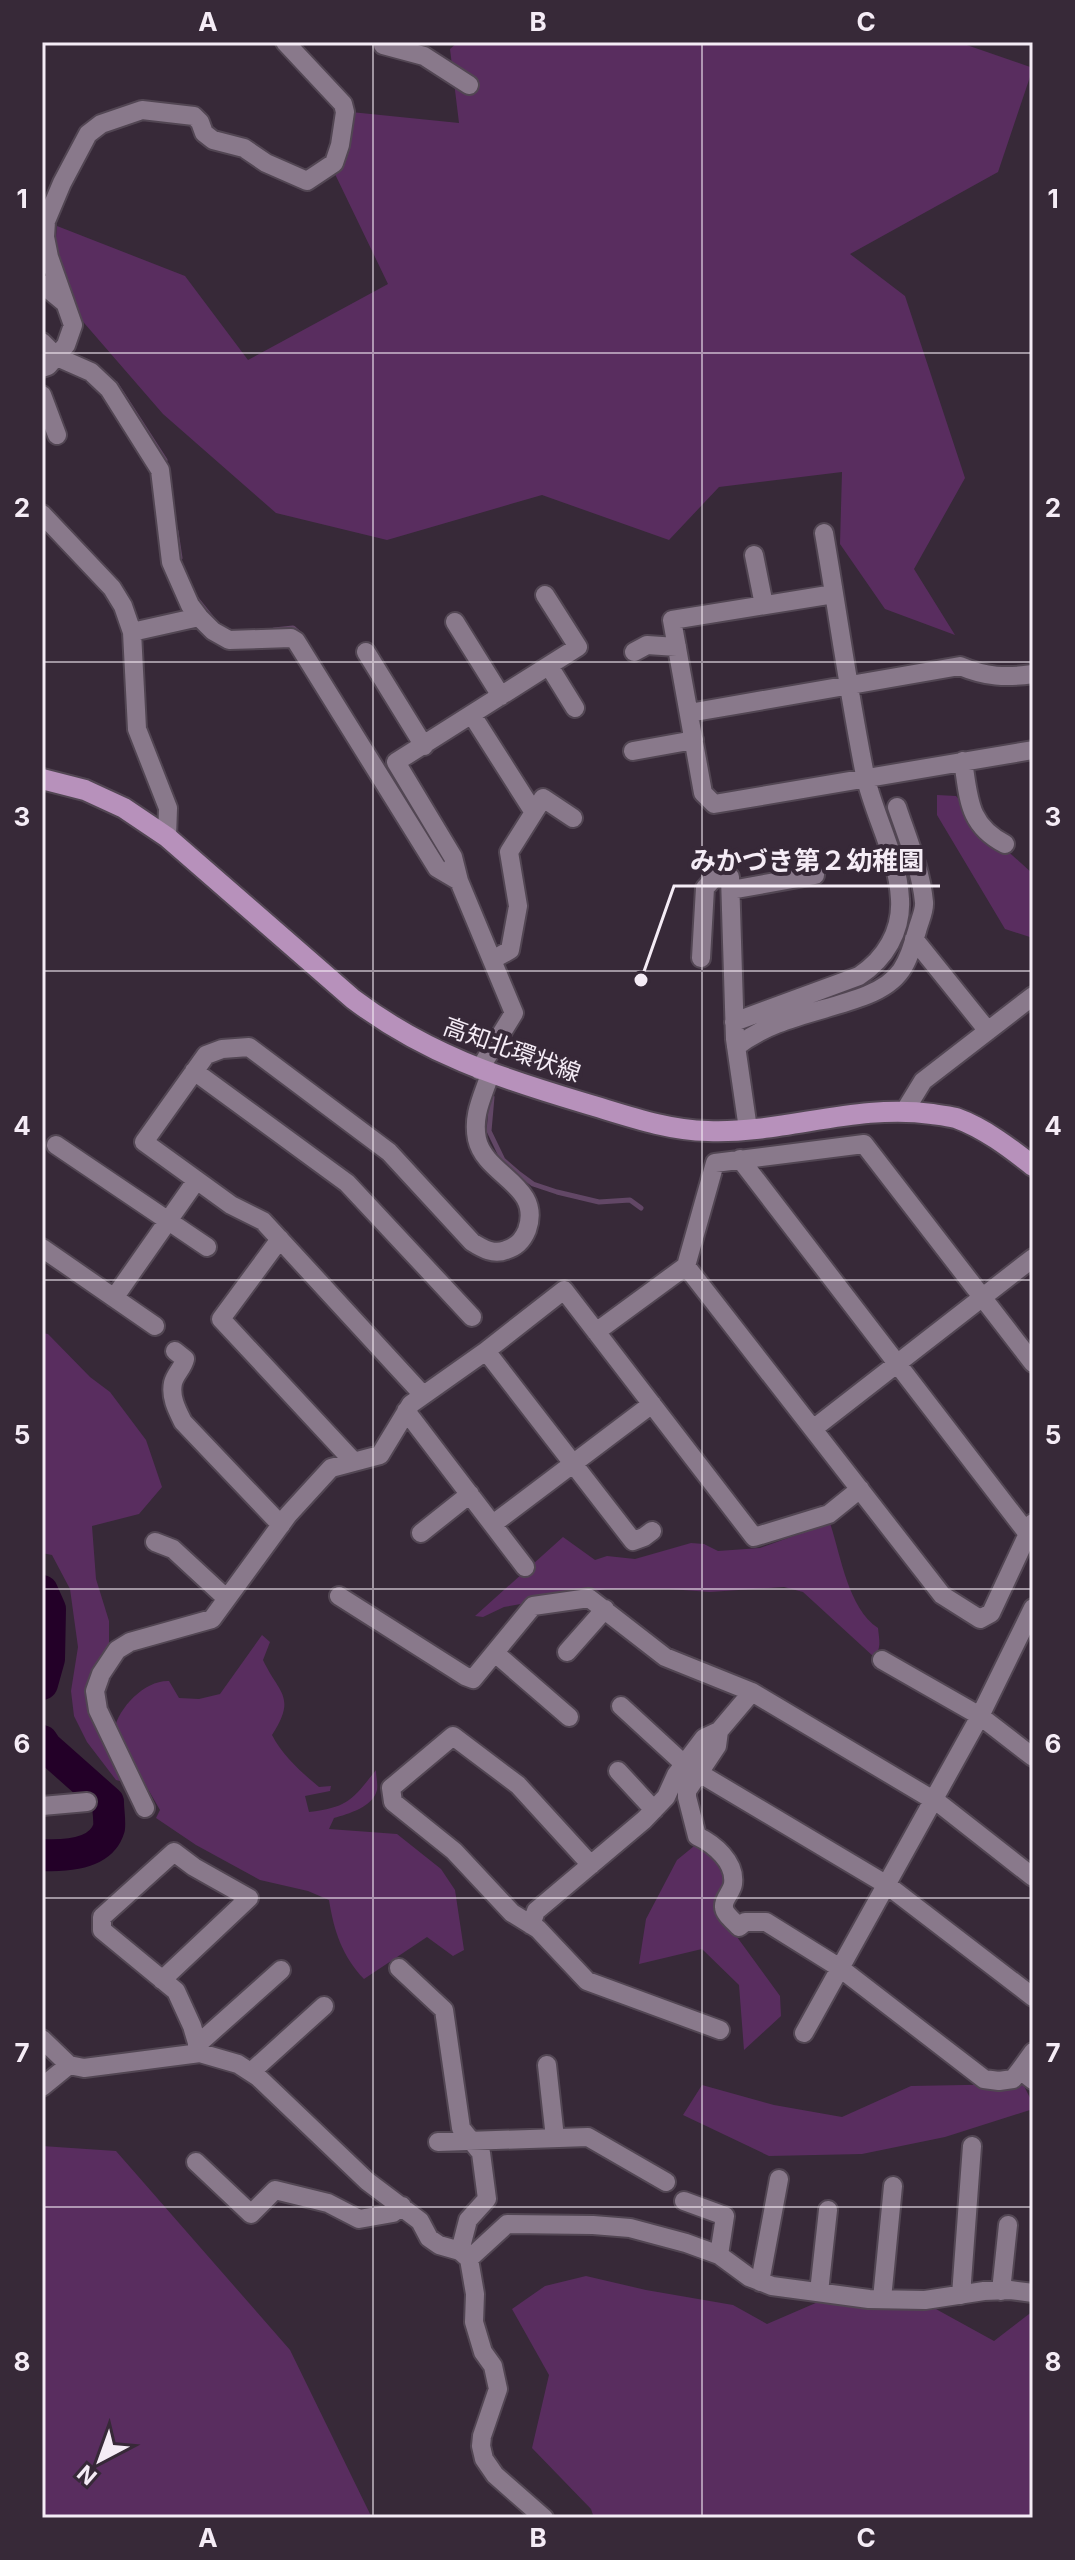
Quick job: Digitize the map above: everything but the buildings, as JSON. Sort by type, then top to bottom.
[{"type":"main road","name":"高知北環状線","points":[[42,779],[85,790],[124,808],[167,837],[353,999],[385,1023],[423,1045],[485,1072],[668,1127],[710,1131],[748,1129],[882,1111],[955,1118],[1012,1149],[1033,1166]]},
{"type":"street","points":[[49,362],[66,345],[73,325],[47,247],[46,221],[62,183],[94,127],[142,110],[194,116],[204,133],[213,140],[244,148],[302,181],[313,179],[334,163],[344,123],[343,104],[285,42]]},
{"type":"street","points":[[384,42],[383,45],[424,56],[469,85]]},
{"type":"street","points":[[42,284],[65,303]]},
{"type":"street","points":[[42,342],[49,362]]},
{"type":"street","points":[[49,362],[91,372],[109,389],[160,470],[171,562],[190,605],[199,617],[213,631],[229,640],[291,638],[296,641],[437,868],[459,881]]},
{"type":"street","points":[[42,395],[57,435]]},
{"type":"street","points":[[42,514],[112,588],[123,606],[132,632],[137,729],[168,808],[167,837]]},
{"type":"street","points":[[734,1022],[859,976],[885,953],[895,930],[900,898],[893,862],[866,778],[824,533]]},
{"type":"street","points":[[754,555],[764,605]]},
{"type":"street","points":[[834,594],[672,620],[703,793],[714,804],[1033,750]]},
{"type":"street","points":[[423,1395],[263,1221],[231,1205],[144,1142],[206,1055],[222,1049],[249,1047],[389,1152],[472,1242],[483,1249],[502,1252],[515,1247],[524,1238],[531,1211],[525,1196],[488,1159],[478,1142],[475,1118],[485,1072],[514,1013],[459,881],[453,857],[396,762],[578,647],[545,595]]},
{"type":"street","points":[[132,632],[199,617]]},
{"type":"street","points":[[455,622],[501,696]]},
{"type":"street","points":[[634,652],[647,645],[677,647]]},
{"type":"street","points":[[366,652],[424,746]]},
{"type":"street","points":[[549,666],[575,708]]},
{"type":"street","points":[[689,713],[960,666],[992,677],[1033,674]]},
{"type":"street","points":[[472,715],[533,811]]},
{"type":"street","points":[[633,751],[694,740]]},
{"type":"street","points":[[963,761],[975,820],[990,837],[1005,844]]},
{"type":"street","points":[[492,960],[510,950],[518,906],[509,852],[543,798],[573,818]]},
{"type":"street","points":[[736,1047],[760,1032],[822,1007],[867,995],[888,984],[907,965],[925,904],[897,807]]},
{"type":"street","points":[[731,890],[815,875]]},
{"type":"street","points":[[701,958],[705,888],[714,878],[730,877],[734,1022],[748,1129]]},
{"type":"street","points":[[914,939],[988,1031]]},
{"type":"street","points":[[904,1112],[923,1081],[1033,996]]},
{"type":"street","points":[[194,1071],[347,1183],[472,1317]]},
{"type":"street","points":[[596,1332],[686,1266],[715,1163],[864,1144],[1033,1363]]},
{"type":"street","points":[[56,1145],[207,1247]]},
{"type":"street","points":[[686,1266],[942,1595],[980,1619],[991,1613],[1031,1528],[897,1364],[740,1159]]},
{"type":"street","points":[[114,1298],[196,1181]]},
{"type":"street","points":[[280,1239],[221,1319],[354,1462]]},
{"type":"street","points":[[42,1248],[155,1326]]},
{"type":"street","points":[[813,1429],[1033,1258]]},
{"type":"street","points":[[145,1808],[98,1710],[95,1691],[101,1674],[117,1650],[130,1642],[212,1619],[281,1525],[331,1468],[380,1455],[411,1404],[564,1290],[754,1537],[829,1514],[860,1489]]},
{"type":"street","points":[[175,1351],[185,1359],[173,1383],[174,1405],[183,1422],[281,1525]]},
{"type":"street","points":[[486,1351],[633,1541],[652,1531]]},
{"type":"street","points":[[493,1524],[652,1404]]},
{"type":"street","points":[[406,1411],[525,1567]]},
{"type":"street","points":[[421,1533],[470,1494]]},
{"type":"street","points":[[155,1542],[173,1549],[226,1598]]},
{"type":"street","points":[[339,1596],[473,1679],[533,1606],[589,1598],[665,1657],[752,1692],[933,1801],[1033,1877]]},
{"type":"street","points":[[567,1652],[605,1609]]},
{"type":"street","points":[[804,2033],[980,1716],[1032,1614]]},
{"type":"street","points":[[495,1653],[569,1717]]},
{"type":"street","points":[[882,1660],[980,1716],[1033,1757]]},
{"type":"street","points":[[531,1925],[536,1911],[654,1810],[666,1797],[672,1783],[717,1746],[719,1731],[752,1692]]},
{"type":"street","points":[[621,1706],[692,1768],[887,1885],[1033,1997]]},
{"type":"street","points":[[591,1865],[518,1785],[453,1736],[391,1788],[393,1802],[454,1851],[512,1913],[538,1929],[587,1981],[720,2030]]},
{"type":"street","points":[[692,1768],[687,1797],[697,1836],[712,1843],[732,1870],[733,1884],[724,1911],[739,1927],[745,1922],[766,1922],[840,1968],[984,2079],[999,2081],[1026,2075],[1033,2052]]},
{"type":"street","points":[[618,1771],[654,1810]]},
{"type":"street","points":[[42,1806],[87,1802]]},
{"type":"street","points":[[162,1980],[249,1898],[174,1852],[102,1917],[102,1930],[162,1980],[176,1991],[199,2049]]},
{"type":"street","points":[[399,1968],[444,2010],[461,2128],[481,2153],[487,2199],[468,2220],[465,2255],[475,2294],[474,2322],[483,2352],[493,2366],[498,2389],[482,2436],[484,2459],[495,2475],[544,2518]]},
{"type":"street","points":[[199,2049],[281,1970]]},
{"type":"street","points":[[251,2072],[324,2006]]},
{"type":"street","points":[[42,2039],[69,2065],[84,2068],[199,2049],[238,2064],[251,2072],[367,2181],[420,2221],[429,2238],[465,2255]]},
{"type":"street","points":[[42,2087],[69,2065]]},
{"type":"street","points":[[547,2065],[555,2138]]},
{"type":"street","points":[[438,2142],[588,2137],[666,2182]]},
{"type":"street","points":[[961,2295],[972,2146]]},
{"type":"street","points":[[196,2162],[251,2214],[275,2190],[328,2203],[359,2219],[393,2213],[402,2206]]},
{"type":"street","points":[[760,2282],[779,2179]]},
{"type":"street","points":[[882,2299],[893,2186]]},
{"type":"street","points":[[684,2201],[725,2216],[719,2255]]},
{"type":"street","points":[[819,2292],[828,2210]]},
{"type":"street","points":[[465,2255],[507,2224],[593,2225],[630,2228],[686,2243],[719,2255],[749,2277],[772,2286],[882,2299],[925,2300],[1001,2291],[1033,2293]]},
{"type":"street","points":[[1001,2291],[1008,2225]]},
{"type":"shaded area","points":[[458,42],[958,42],[1033,68],[998,172],[850,254],[905,296],[965,478],[914,569],[955,635],[885,609],[840,544],[842,472],[719,487],[669,540],[542,495],[387,540],[276,513],[163,414],[72,309],[54,257],[57,226],[185,276],[248,360],[388,284],[334,172],[351,112],[459,123],[450,49]]},
{"type":"shaded area","points":[[937,795],[956,796],[991,836],[1033,874],[1033,938],[1005,929],[937,815]]},
{"type":"shaded area","points":[[42,1333],[48,1334],[90,1377],[110,1392],[146,1440],[162,1487],[139,1514],[92,1526],[96,1579],[109,1621],[109,1644],[86,1687],[90,1713],[128,1783],[116,1780],[87,1742],[74,1716],[71,1691],[78,1647],[70,1589],[52,1555],[42,1553]]},
{"type":"shaded area","points":[[830,1523],[853,1595],[859,1608],[878,1628],[879,1647],[874,1657],[803,1592],[784,1587],[710,1592],[606,1589],[504,1607],[483,1617],[475,1616],[563,1537],[595,1560],[607,1556],[635,1559],[691,1543],[704,1544],[718,1551],[760,1548]]},
{"type":"shaded area","points":[[262,1635],[270,1642],[263,1660],[284,1703],[272,1735],[299,1770],[319,1787],[331,1786],[330,1791],[305,1796],[309,1812],[333,1808],[348,1800],[376,1770],[375,1796],[359,1809],[334,1818],[329,1829],[397,1834],[441,1869],[455,1890],[464,1950],[453,1956],[427,1937],[364,1979],[340,1942],[329,1900],[308,1891],[260,1880],[196,1845],[156,1818],[160,1810],[114,1730],[121,1712],[134,1696],[160,1682],[169,1681],[179,1698],[199,1699],[220,1694]]},
{"type":"shaded area","points":[[699,1842],[712,1854],[728,1886],[718,1911],[780,1996],[781,2016],[744,2050],[739,1985],[702,1949],[639,1964],[646,1919],[677,1860]]},
{"type":"shaded area","points":[[1023,2084],[1033,2109],[945,2137],[862,2154],[769,2156],[683,2115],[702,2085],[774,2105],[842,2117],[911,2086]]},
{"type":"shaded area","points":[[42,2146],[116,2151],[290,2350],[372,2518],[42,2518]]},
{"type":"shaded area","points":[[586,2276],[733,2305],[767,2324],[818,2302],[934,2308],[994,2341],[1033,2311],[1033,2518],[594,2518],[591,2509],[532,2448],[549,2375],[512,2309],[545,2286]]},
{"type":"waterway","points":[[116,384],[165,460]]},
{"type":"waterway","points":[[176,531],[180,558]]},
{"type":"waterway","points":[[195,597],[211,617]]},
{"type":"waterway","points":[[274,630],[293,628],[301,635]]},
{"type":"waterway","points":[[492,1097],[489,1131],[503,1160],[518,1173],[533,1184],[557,1192],[599,1202],[630,1200],[641,1208]]},
{"type":"waterway","points":[[42,1591],[50,1609],[49,1659],[42,1684]]},
{"type":"waterway","points":[[42,1741],[108,1802],[109,1822],[105,1837],[90,1849],[71,1854],[42,1855]]},
{"type":"place","name":"みかづき第２幼稚園","points":[[641,980]]}]
